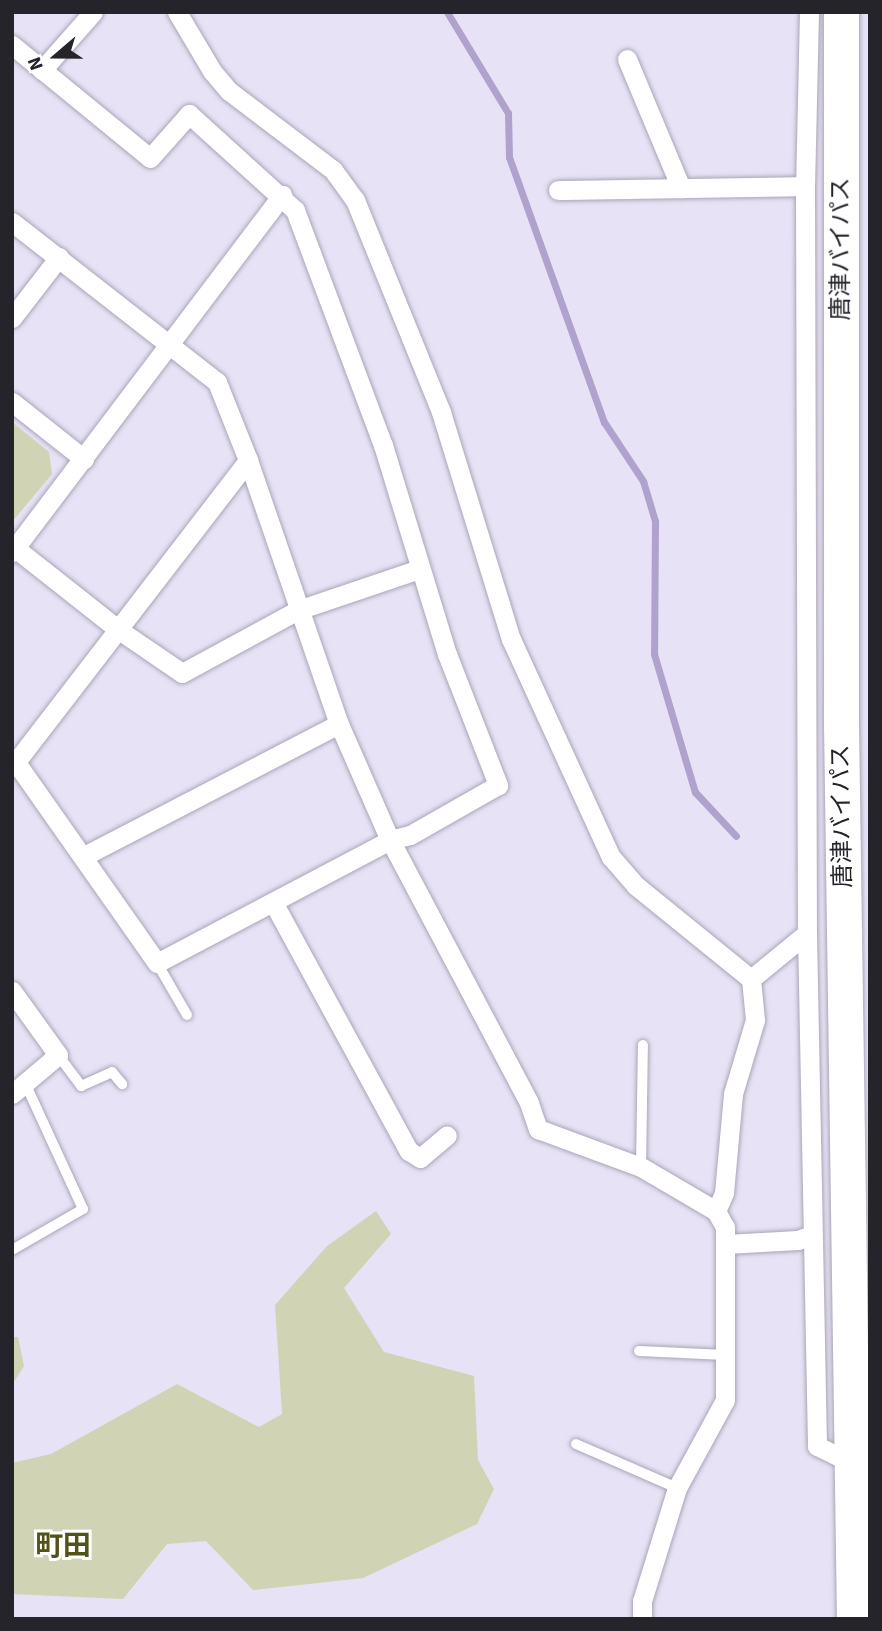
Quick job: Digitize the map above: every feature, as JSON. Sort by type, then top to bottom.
[{"type":"highway","name":"唐津バイパス","points":[[841,12],[841,724],[854,1619]]},
{"type":"street","points":[[42,70],[93,12]]},
{"type":"street","points":[[177,12],[212,71],[229,90],[333,170],[355,200],[441,412],[512,639],[611,857],[635,885],[751,979],[755,1020],[733,1094],[724,1193],[716,1211]]},
{"type":"street","points":[[809,12],[805,186],[807,933],[817,1446],[852,1463]]},
{"type":"street","points":[[12,46],[150,158],[189,114],[282,195],[295,210],[313,252],[383,445],[419,569],[498,785],[410,835],[390,840],[157,963],[84,856],[14,766],[248,460]]},
{"type":"street","points":[[627,59],[681,188]]},
{"type":"street","points":[[558,190],[805,186]]},
{"type":"street","points":[[282,195],[173,343],[14,550],[119,630],[182,673],[298,610],[419,569]]},
{"type":"street","points":[[12,222],[173,343],[217,382],[248,460],[339,724],[390,840],[529,1102],[538,1129],[641,1167],[716,1211],[725,1227],[727,1355],[722,1412],[699,1443],[677,1488],[642,1601],[642,1619]]},
{"type":"street","points":[[12,318],[59,257]]},
{"type":"street","points":[[805,355],[841,355]]},
{"type":"street","points":[[12,402],[84,459]]},
{"type":"street","points":[[84,856],[339,724]]},
{"type":"street","points":[[806,724],[841,724]]},
{"type":"street","points":[[273,902],[409,1151],[420,1158],[447,1135]]},
{"type":"street","points":[[751,979],[807,933]]},
{"type":"street","points":[[12,990],[58,1055],[19,1088]]},
{"type":"street","points":[[726,1244],[798,1240],[811,1229],[848,1222]]},
{"type":"lane","points":[[157,963],[187,1015]]},
{"type":"lane","points":[[641,1167],[642,1045]]},
{"type":"lane","points":[[58,1055],[81,1086],[111,1072],[122,1084]]},
{"type":"lane","points":[[12,1250],[83,1209],[19,1088]]},
{"type":"lane","points":[[639,1352],[727,1355]]},
{"type":"lane","points":[[576,1444],[677,1488]]},
{"type":"green space","points":[[12,422],[49,452],[52,474],[12,522]]},
{"type":"green space","points":[[376,1211],[391,1234],[344,1288],[384,1352],[474,1376],[478,1460],[494,1489],[477,1524],[363,1578],[253,1590],[206,1541],[167,1544],[123,1599],[12,1594],[12,1463],[51,1454],[177,1384],[259,1427],[282,1414],[275,1305],[327,1246]]},
{"type":"green space","points":[[12,1337],[18,1337],[24,1366],[12,1385]]},
{"type":"waterway","points":[[447,12],[508,113],[509,157],[604,422],[643,481],[655,521],[654,654],[695,792],[736,836]]},
{"type":"district","name":"町田","points":[[63,1546]]}]
